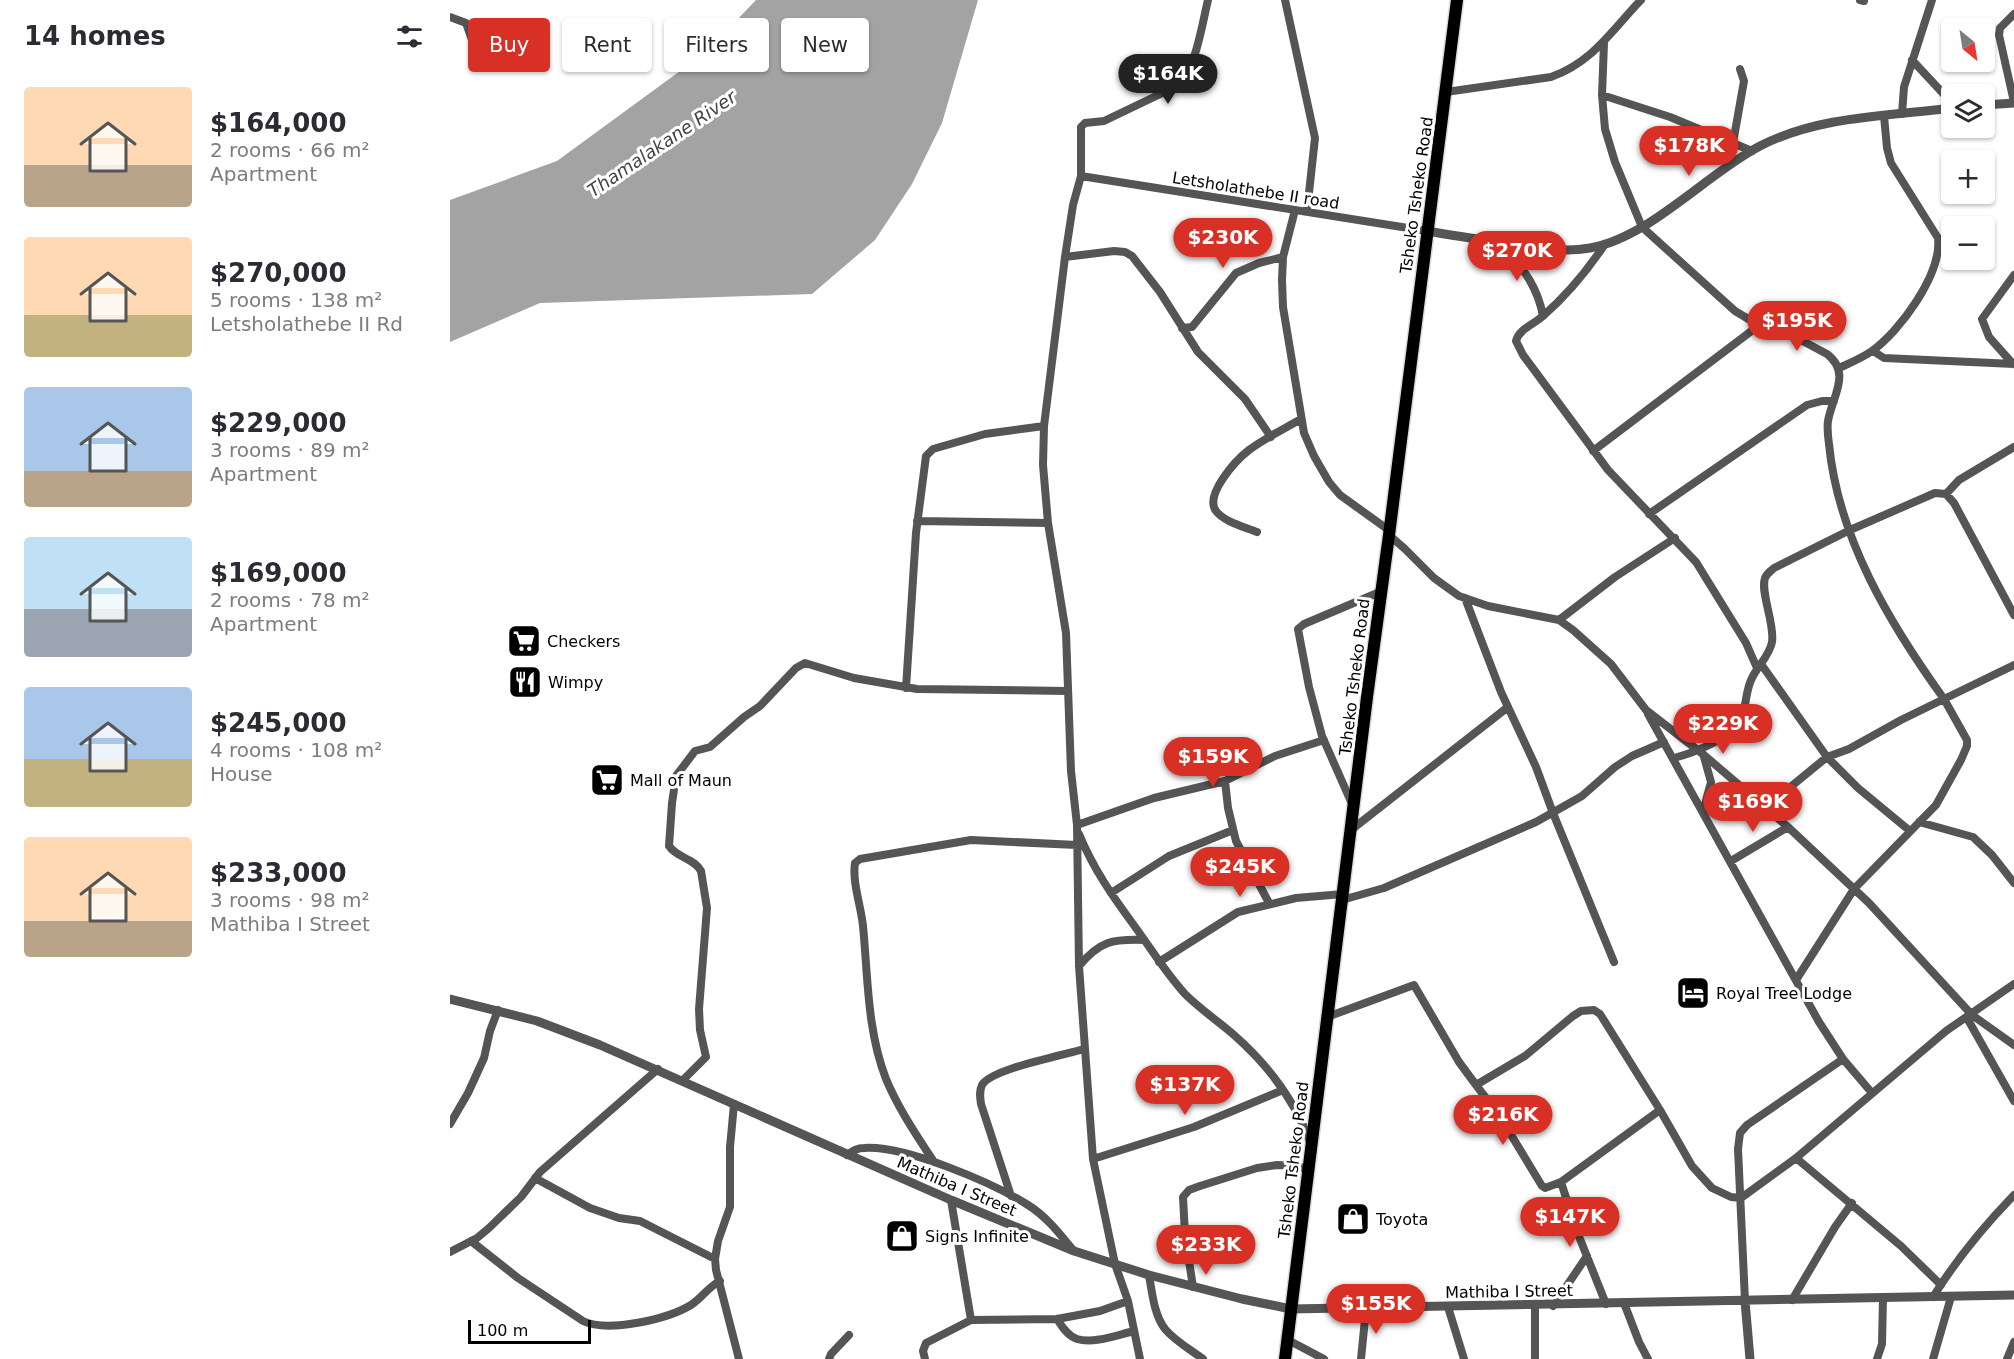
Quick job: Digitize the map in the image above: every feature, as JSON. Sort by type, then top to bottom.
[{"type":"highway","name":"Tsheko Tsheko Road","points":[[1285,1359],[1457,0]]},
{"type":"street","points":[[1140,1359],[1128,1301],[1115,1264],[1093,1159],[1079,966],[1077,826],[1071,771],[1066,633],[1048,523],[1043,465],[1044,426],[1065,257],[1073,205],[1081,176],[1082,124],[1104,121],[1173,89],[1182,82],[1190,68],[1208,0]]},
{"type":"street","points":[[1285,0],[1315,138],[1307,211]]},
{"type":"street","points":[[1446,92],[1551,77],[1573,68],[1604,43],[1641,0]]},
{"type":"street","points":[[1902,114],[1902,94],[1932,0]]},
{"type":"street","points":[[1995,104],[2014,102],[1999,35],[2000,28],[2014,14]]},
{"type":"street","points":[[450,18],[466,23],[468,29]]},
{"type":"street","points":[[1604,43],[1602,95],[1605,129],[1610,148],[1642,227],[1735,311],[1750,320],[1780,329],[1827,354],[1834,359],[1839,368],[1838,388],[1828,422],[1829,443],[1833,472],[1850,530],[1872,584],[1915,657],[1965,734],[1967,746],[1936,805],[1854,889],[1796,980]]},
{"type":"street","points":[[1912,60],[1941,91]]},
{"type":"street","points":[[1733,143],[1744,81],[1740,69]]},
{"type":"street","points":[[1602,95],[1670,117],[1752,151]]},
{"type":"street","points":[[1427,231],[1550,250],[1590,248],[1616,241],[1642,227],[1752,151],[1786,135],[1833,122],[1941,109]]},
{"type":"street","points":[[1839,368],[1873,351],[1897,327],[1920,295],[1939,249],[1938,238],[1891,163],[1884,116]]},
{"type":"street","name":"Letsholathebe II road","points":[[1081,176],[1427,231]]},
{"type":"street","points":[[1295,210],[1283,257],[1283,306],[1301,419],[1308,444],[1329,482],[1349,504],[1390,533],[1434,578],[1465,598],[1488,606],[1558,620],[1574,630],[1611,664],[1646,710],[1674,758],[1819,1022],[1843,1059],[1872,1093]]},
{"type":"street","points":[[1502,243],[1531,280],[1543,316]]},
{"type":"street","points":[[1605,244],[1575,284],[1543,316],[1521,331],[1516,341],[1523,355],[1614,478],[1696,562],[1722,601],[1759,666],[1827,757],[1858,788],[1910,831]]},
{"type":"street","points":[[1065,257],[1114,251],[1125,252],[1131,256],[1150,279],[1198,352],[1245,399],[1271,437]]},
{"type":"street","points":[[1182,328],[1192,327],[1236,273],[1259,263],[1283,257]]},
{"type":"street","points":[[2013,364],[1989,337],[1982,319],[2014,274]]},
{"type":"street","points":[[1593,451],[1762,323]]},
{"type":"street","points":[[1873,351],[1884,358],[1947,359],[2013,364]]},
{"type":"street","points":[[1649,514],[1807,405],[1834,401]]},
{"type":"street","points":[[1257,532],[1219,514],[1213,506],[1214,494],[1221,482],[1248,451],[1301,419]]},
{"type":"street","points":[[906,688],[917,521],[924,460],[928,452],[985,434],[1044,426]]},
{"type":"street","points":[[1946,494],[1959,480],[2014,447]]},
{"type":"street","points":[[1674,758],[1701,753],[1738,724],[1742,718],[1750,681],[1772,643],[1769,607],[1764,587],[1767,574],[1774,568],[1850,530],[1935,493],[1946,494],[1954,503],[2014,615]]},
{"type":"street","points":[[917,521],[1048,523]]},
{"type":"street","points":[[1558,620],[1615,577],[1675,538]]},
{"type":"street","points":[[1354,808],[1324,740],[1298,633],[1299,627],[1382,591]]},
{"type":"street","points":[[1465,598],[1476,630],[1536,767],[1614,962]]},
{"type":"street","points":[[683,1080],[706,1057],[700,1030],[699,1009],[707,908],[701,871],[698,866],[674,852],[669,846],[676,776],[695,751],[715,744],[744,717],[760,706],[801,664],[854,678],[906,688],[1067,692]]},
{"type":"street","points":[[1766,807],[1827,757],[1848,749],[1901,720],[2014,666]]},
{"type":"street","points":[[1351,830],[1508,707]]},
{"type":"street","points":[[1646,710],[1766,807],[1854,889],[1917,953],[1970,1016],[1995,1070],[2014,1101]]},
{"type":"street","points":[[1077,826],[1154,798],[1225,781],[1275,756],[1324,740]]},
{"type":"street","points":[[1159,962],[1226,918],[1249,908],[1296,898],[1342,897],[1384,888],[1553,813],[1582,796],[1615,767],[1632,756],[1664,742]]},
{"type":"street","points":[[1701,753],[1711,782],[1704,812]]},
{"type":"street","points":[[1225,781],[1228,808],[1239,849],[1269,903]]},
{"type":"street","points":[[1919,822],[1973,837],[1992,855],[2014,883]]},
{"type":"street","points":[[1077,826],[1089,858],[1159,962],[1185,994],[1248,1047],[1283,1090],[1302,1118],[1312,1146]]},
{"type":"street","points":[[1731,861],[1788,827]]},
{"type":"street","points":[[1111,893],[1169,856],[1233,830]]},
{"type":"street","points":[[934,1162],[886,1078],[878,1050],[867,989],[863,926],[855,862],[860,859],[971,840],[1077,845]]},
{"type":"street","points":[[1079,966],[1087,956],[1118,939],[1144,940]]},
{"type":"street","points":[[1476,1085],[1525,1056],[1573,1016],[1581,1011],[1594,1010],[1600,1014],[1692,1166],[1703,1179],[1722,1194],[1741,1198],[1796,1158],[1918,1053],[2014,984]]},
{"type":"street","points":[[1327,1017],[1414,985],[1459,1062],[1499,1115],[1542,1186],[1549,1188],[1561,1182],[1660,1110]]},
{"type":"street","name":"Mathiba I Street","points":[[450,999],[537,1021],[658,1069],[847,1155],[1074,1251],[1193,1287],[1291,1310],[2014,1295]]},
{"type":"street","points":[[450,1124],[468,1093],[484,1058],[498,1010]]},
{"type":"street","points":[[1970,1016],[2014,1046]]},
{"type":"street","points":[[1011,1196],[981,1104],[981,1088],[998,1073],[1084,1049]]},
{"type":"street","points":[[1750,1359],[1744,1300],[1738,1149],[1740,1133],[1747,1125],[1843,1059]]},
{"type":"street","points":[[450,1252],[489,1228],[521,1197],[535,1178],[562,1151],[658,1069]]},
{"type":"street","points":[[1093,1159],[1194,1126],[1283,1090]]},
{"type":"street","points":[[734,1104],[730,1147],[730,1207],[718,1241],[715,1259],[739,1359]]},
{"type":"street","points":[[847,1155],[860,1148],[877,1148],[934,1162],[1028,1205],[1041,1214],[1074,1251]]},
{"type":"street","points":[[1796,1158],[1852,1203],[1941,1285]]},
{"type":"street","points":[[1193,1287],[1185,1235],[1183,1197],[1185,1193],[1257,1168],[1277,1165],[1298,1166],[1308,1170]]},
{"type":"street","points":[[535,1178],[590,1208],[619,1218],[640,1221],[715,1259]]},
{"type":"street","points":[[1561,1182],[1606,1304]]},
{"type":"street","points":[[1933,1297],[1984,1226],[2014,1195]]},
{"type":"street","points":[[951,1200],[971,1320]]},
{"type":"street","points":[[1792,1300],[1835,1227],[1852,1203]]},
{"type":"street","points":[[471,1241],[518,1278],[583,1321],[595,1326],[636,1323],[685,1308],[720,1281]]},
{"type":"street","points":[[1553,1305],[1587,1256]]},
{"type":"street","points":[[1149,1275],[1153,1298],[1162,1324],[1167,1331],[1203,1359]]},
{"type":"street","points":[[1933,1359],[1951,1297]]},
{"type":"street","points":[[1877,1359],[1882,1344],[1883,1298]]},
{"type":"street","points":[[925,1359],[923,1351],[926,1343],[971,1320],[1057,1319],[1100,1311],[1128,1301]]},
{"type":"street","points":[[1624,1303],[1648,1359]]},
{"type":"street","points":[[1535,1306],[1535,1359]]},
{"type":"street","points":[[1448,1307],[1464,1359]]},
{"type":"street","points":[[1361,1359],[1366,1310]]},
{"type":"street","points":[[1057,1319],[1066,1332],[1076,1339],[1096,1339],[1134,1331]]},
{"type":"street","points":[[829,1359],[849,1335]]},
{"type":"street","points":[[1288,1340],[1323,1359]]},
{"type":"street","points":[[2007,1359],[2014,1342]]},
{"type":"water","name":"Thamalakane River","points":[[756,0],[978,0],[942,123],[912,184],[875,240],[812,294],[540,303],[450,342],[450,200],[557,161],[679,72],[769,72],[769,18],[739,18]]},
{"type":"place","name":"Checkers","points":[[524,641]]},
{"type":"place","name":"Wimpy","points":[[525,682]]},
{"type":"place","name":"Mall of Maun","points":[[607,780]]},
{"type":"place","name":"Royal Tree Lodge","points":[[1693,993]]},
{"type":"place","name":"Toyota","points":[[1353,1219]]},
{"type":"place","name":"Signs Infinite","points":[[902,1236]]}]
